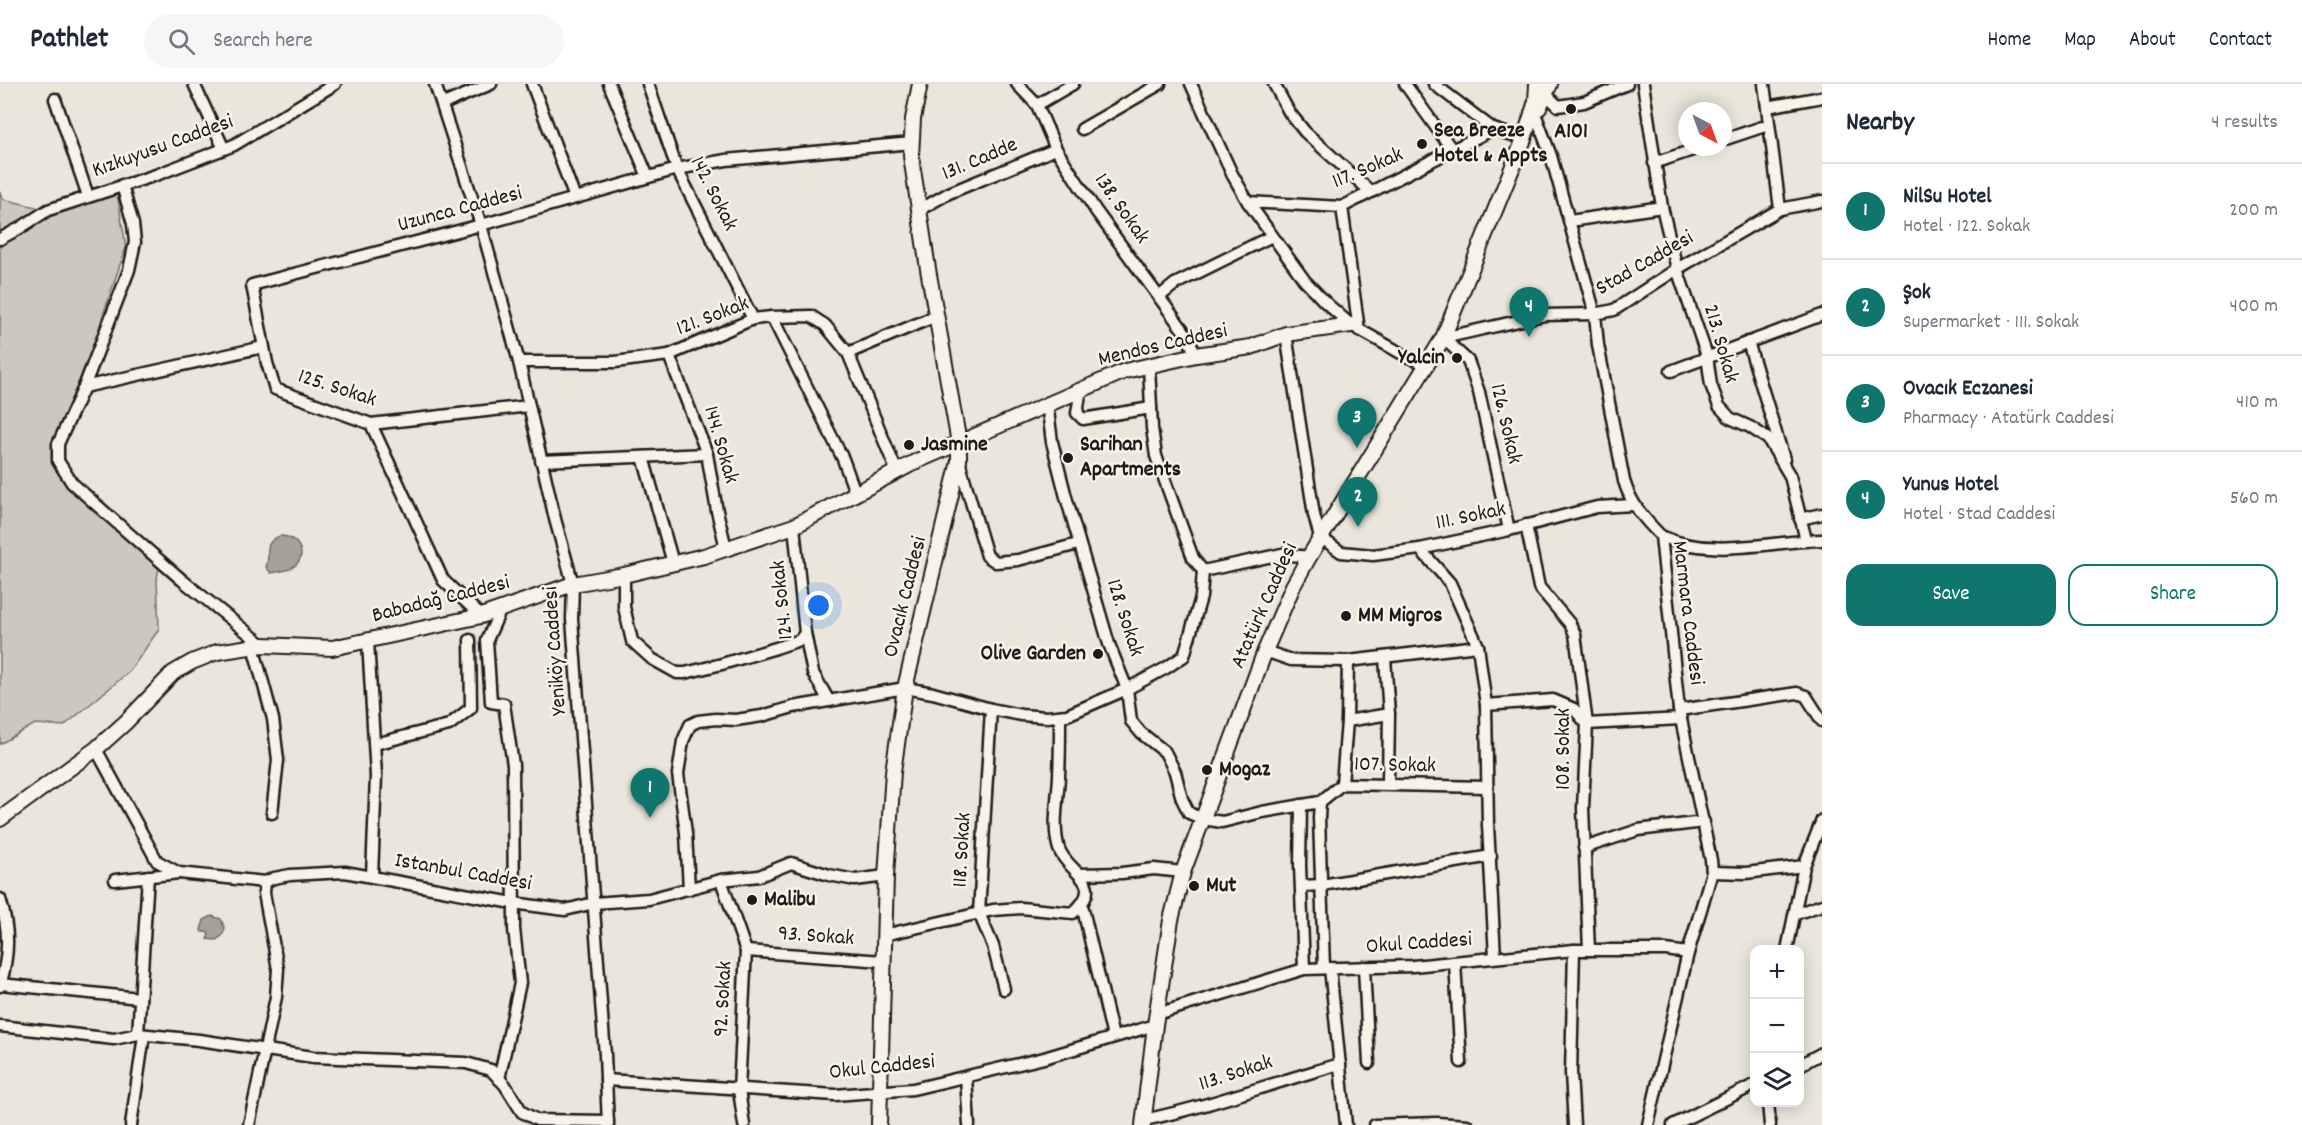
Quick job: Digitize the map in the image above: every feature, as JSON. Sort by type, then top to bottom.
[{"type":"main road","name":"Ovacık Caddesi","points":[[879,1125],[886,876],[893,772],[905,688],[959,461],[959,443],[911,156],[913,119],[920,84]]},
{"type":"main road","points":[[1524,139],[1536,116],[1544,87]]},
{"type":"main road","points":[[1524,139],[1536,101],[1544,87]]},
{"type":"main road","name":"Atatürk Caddesi","points":[[1144,1122],[1171,920],[1183,872],[1265,651],[1308,556],[1443,338],[1524,139]]},
{"type":"main road","name":"Mendos Caddesi","points":[[959,443],[1125,371],[1251,347],[1286,334],[1355,327]]},
{"type":"main road","name":"Babadağ Caddesi","points":[[0,819],[96,749],[173,674],[192,662],[217,652],[258,646],[332,648],[368,641],[481,616],[573,584],[673,563],[795,526],[897,472],[959,443]]},
{"type":"street","points":[[194,84],[224,149]]},
{"type":"street","name":"Kızkuyusu Caddesi","points":[[0,239],[48,210],[194,162],[224,149],[335,84]]},
{"type":"street","name":"Yeniköy Caddesi","points":[[435,84],[482,225],[519,362],[541,461],[573,584],[572,619],[608,1123]]},
{"type":"street","points":[[443,104],[491,84]]},
{"type":"street","points":[[532,84],[576,198]]},
{"type":"street","points":[[609,84],[648,177]]},
{"type":"street","name":"142. Sokak","points":[[648,84],[676,169],[753,319]]},
{"type":"street","name":"138. Sokak","points":[[1017,84],[1037,105],[1056,149],[1096,211],[1186,334],[1196,356]]},
{"type":"street","points":[[1037,105],[1073,84]]},
{"type":"street","points":[[1082,129],[1160,84]]},
{"type":"street","points":[[1191,84],[1232,174],[1248,202],[1305,281],[1324,302],[1355,327],[1406,356],[1428,365]]},
{"type":"street","points":[[1274,84],[1289,112],[1305,132],[1371,192]]},
{"type":"street","points":[[1405,84],[1453,151]]},
{"type":"street","points":[[1434,84],[1493,129],[1524,139]]},
{"type":"street","points":[[1544,87],[1558,106],[1584,102],[1627,84]]},
{"type":"street","name":"213. Sokak","points":[[1643,84],[1662,207],[1677,269],[1707,356],[1711,385],[1719,406],[1731,418],[1768,439],[1790,476],[1806,540]]},
{"type":"street","points":[[1764,84],[1780,209]]},
{"type":"street","points":[[1767,107],[1822,97]]},
{"type":"street","points":[[55,99],[88,196]]},
{"type":"street","name":"Marmara Caddesi","points":[[1536,116],[1551,156],[1595,314],[1598,345],[1629,498],[1644,520],[1661,537],[1680,714],[1704,822],[1712,872],[1688,953],[1648,1125]]},
{"type":"street","points":[[1732,137],[1768,125]]},
{"type":"street","name":"117. Sokak","points":[[1248,202],[1342,207],[1493,129]]},
{"type":"street","name":"Uzunca Caddesi","points":[[252,285],[482,225],[676,169],[726,160],[912,143]]},
{"type":"street","name":"131. Cadde","points":[[919,210],[949,193],[1056,149]]},
{"type":"street","points":[[1654,163],[1678,155]]},
{"type":"street","points":[[122,185],[133,224],[135,242],[129,270],[84,387],[58,444],[58,461],[72,483],[258,646],[273,719],[278,760],[272,813]]},
{"type":"street","name":"Stad Caddesi","points":[[1443,338],[1544,315],[1595,314],[1614,310],[1677,269],[1780,209],[1822,201]]},
{"type":"street","points":[[1342,207],[1355,327]]},
{"type":"street","points":[[1570,221],[1662,207]]},
{"type":"street","points":[[1159,297],[1175,284],[1272,236]]},
{"type":"street","name":"125. Sokak","points":[[252,285],[263,347],[275,389],[371,424],[529,406]]},
{"type":"street","points":[[1671,371],[1822,315]]},
{"type":"street","name":"121. Sokak","points":[[519,362],[615,362],[669,355],[753,319],[811,316],[825,326],[848,353],[897,472]]},
{"type":"street","points":[[848,353],[936,316]]},
{"type":"street","points":[[772,317],[843,459],[856,495]]},
{"type":"street","points":[[1286,334],[1314,515],[1320,537]]},
{"type":"street","name":"126. Sokak","points":[[1443,338],[1468,361],[1479,392],[1509,530]]},
{"type":"street","points":[[1748,342],[1790,476]]},
{"type":"street","points":[[84,387],[263,347]]},
{"type":"street","name":"144. Sokak","points":[[669,355],[707,454],[726,548]]},
{"type":"street","points":[[688,889],[686,833],[678,774],[683,741],[690,725],[698,721],[716,718],[736,720],[762,716],[793,707],[905,688],[991,709],[1047,717],[1060,716],[1127,689],[1184,656],[1201,597],[1203,571],[1193,558],[1156,456],[1149,366]]},
{"type":"street","points":[[1081,389],[1077,413],[1083,419],[1151,408]]},
{"type":"street","name":"128. Sokak","points":[[1047,404],[1052,442],[1078,544],[1109,644],[1127,689],[1131,722],[1165,752],[1175,772],[1182,800],[1189,813],[1203,819]]},
{"type":"street","points":[[371,424],[443,580],[481,616]]},
{"type":"street","points":[[541,461],[707,454]]},
{"type":"street","points":[[643,457],[673,563]]},
{"type":"street","points":[[959,461],[987,556],[996,562],[1018,560],[1078,544]]},
{"type":"street","name":"111. Sokak","points":[[1320,537],[1341,552],[1373,555],[1419,549],[1509,530],[1597,507],[1634,504]]},
{"type":"street","points":[[1800,519],[1822,514]]},
{"type":"street","name":"108. Sokak","points":[[1526,525],[1539,587],[1570,624],[1575,634],[1587,724],[1583,808],[1589,950]]},
{"type":"street","name":"124. Sokak","points":[[795,526],[806,633],[813,674],[829,701]]},
{"type":"street","points":[[1661,537],[1679,544],[1699,547],[1754,547],[1822,540]]},
{"type":"street","points":[[1419,549],[1449,583],[1478,646],[1486,705],[1487,787],[1495,957]]},
{"type":"street","points":[[1203,571],[1282,554],[1308,556]]},
{"type":"street","points":[[624,575],[624,607],[632,641],[652,659],[677,673],[715,666],[776,648],[800,640],[806,633]]},
{"type":"street","points":[[499,1079],[520,983],[513,903],[513,765],[504,704],[491,702],[487,640],[501,609]]},
{"type":"street","points":[[375,744],[449,725],[471,708],[470,640]]},
{"type":"street","points":[[368,641],[376,776],[372,876]]},
{"type":"street","points":[[1265,651],[1291,660],[1348,662],[1478,646]]},
{"type":"street","points":[[1385,658],[1389,714],[1388,784]]},
{"type":"street","points":[[1342,784],[1347,721],[1348,662]]},
{"type":"street","points":[[1486,705],[1552,700],[1574,709],[1587,724],[1680,714],[1797,693],[1806,696],[1822,721]]},
{"type":"street","name":"118. Sokak","points":[[991,709],[979,913],[993,946],[1004,989]]},
{"type":"street","points":[[1347,721],[1389,714]]},
{"type":"street","points":[[884,935],[979,913],[1021,908],[1073,913],[1082,905],[1087,896],[1087,884],[1060,851],[1056,832],[1060,716]]},
{"type":"street","name":"Istanbul Caddesi","points":[[96,749],[158,861],[179,873],[265,882],[274,878],[345,872],[513,903],[565,910],[594,903],[649,898],[721,880],[759,876],[791,863],[855,880],[886,876]]},
{"type":"street","name":"107. Sokak","points":[[1320,802],[1342,784],[1487,787]]},
{"type":"street","points":[[1203,819],[1222,822],[1320,802],[1327,968],[1346,1125]]},
{"type":"street","points":[[1301,805],[1304,969]]},
{"type":"street","points":[[1788,945],[1804,866],[1822,820]]},
{"type":"street","points":[[1584,848],[1638,830],[1704,822]]},
{"type":"street","points":[[1302,886],[1322,885],[1491,856]]},
{"type":"street","points":[[1712,872],[1746,873],[1804,866]]},
{"type":"street","points":[[1079,874],[1122,873],[1154,869],[1183,872]]},
{"type":"street","points":[[115,880],[179,873]]},
{"type":"street","points":[[131,1125],[141,1034],[140,998],[148,876]]},
{"type":"street","name":"92. Sokak","points":[[721,880],[746,951],[739,1090],[744,1125]]},
{"type":"street","points":[[249,1125],[276,997],[278,969],[264,893],[265,882]]},
{"type":"street","points":[[0,899],[7,922],[8,936],[0,985],[140,998]]},
{"type":"street","points":[[1082,905],[1113,1037]]},
{"type":"street","points":[[1795,914],[1822,905]]},
{"type":"street","points":[[1574,950],[1571,1073],[1574,1125]]},
{"type":"street","name":"Okul Caddesi","points":[[606,1080],[835,1095],[913,1089],[1044,1058],[1113,1037],[1156,1019],[1304,969],[1455,963],[1574,950],[1666,950],[1688,953]]},
{"type":"street","name":"93. Sokak","points":[[746,951],[883,961]]},
{"type":"street","points":[[1455,963],[1461,1062]]},
{"type":"street","points":[[1364,967],[1369,1063]]},
{"type":"street","points":[[0,1026],[114,1039],[141,1034],[199,1040],[264,1051],[360,1060],[466,1063],[491,1070],[522,1112],[537,1120],[608,1123]]},
{"type":"street","points":[[1804,1063],[1822,1053]]},
{"type":"street","name":"113. Sokak","points":[[1144,1122],[1340,1064]]},
{"type":"street","points":[[966,1077],[969,1125]]},
{"type":"street","points":[[1673,1125],[1750,1087]]},
{"type":"street","points":[[1768,1107],[1770,1125]]},
{"type":"street","points":[[1375,1125],[1437,1123],[1467,1125]]},
{"type":"shaded area","points":[[0,192],[3,199],[56,212],[117,194],[126,247],[101,321],[84,387],[58,444],[65,473],[160,561],[157,579],[159,629],[130,671],[64,726],[35,724],[0,744]]},
{"type":"shaded area","points":[[280,536],[296,542],[301,557],[291,568],[271,573],[266,567],[268,546]]},
{"type":"shaded area","points":[[212,916],[221,919],[225,929],[222,936],[216,940],[207,939],[209,935],[207,932],[201,930],[204,920]]},
{"type":"place","name":"A101","points":[[1571,109]]},
{"type":"place","name":"Sea Breeze Hotel & Appts","points":[[1422,144]]},
{"type":"place","name":"Yunus Hotel","points":[[1529,337]]},
{"type":"place","name":"Yalcin","points":[[1457,358]]},
{"type":"place","name":"Jasmine","points":[[909,445]]},
{"type":"place","name":"Ovacık Eczanesi","points":[[1357,448]]},
{"type":"place","name":"Sarihan Apartments","points":[[1068,458]]},
{"type":"place","name":"Şok","points":[[1358,527]]},
{"type":"place","name":"MM Migros","points":[[1346,616]]},
{"type":"place","name":"Olive Garden","points":[[1098,654]]},
{"type":"place","name":"Mogaz","points":[[1207,770]]},
{"type":"place","name":"NilSu Hotel","points":[[650,818]]},
{"type":"place","name":"Mut","points":[[1194,886]]},
{"type":"place","name":"Malibu","points":[[752,900]]}]
